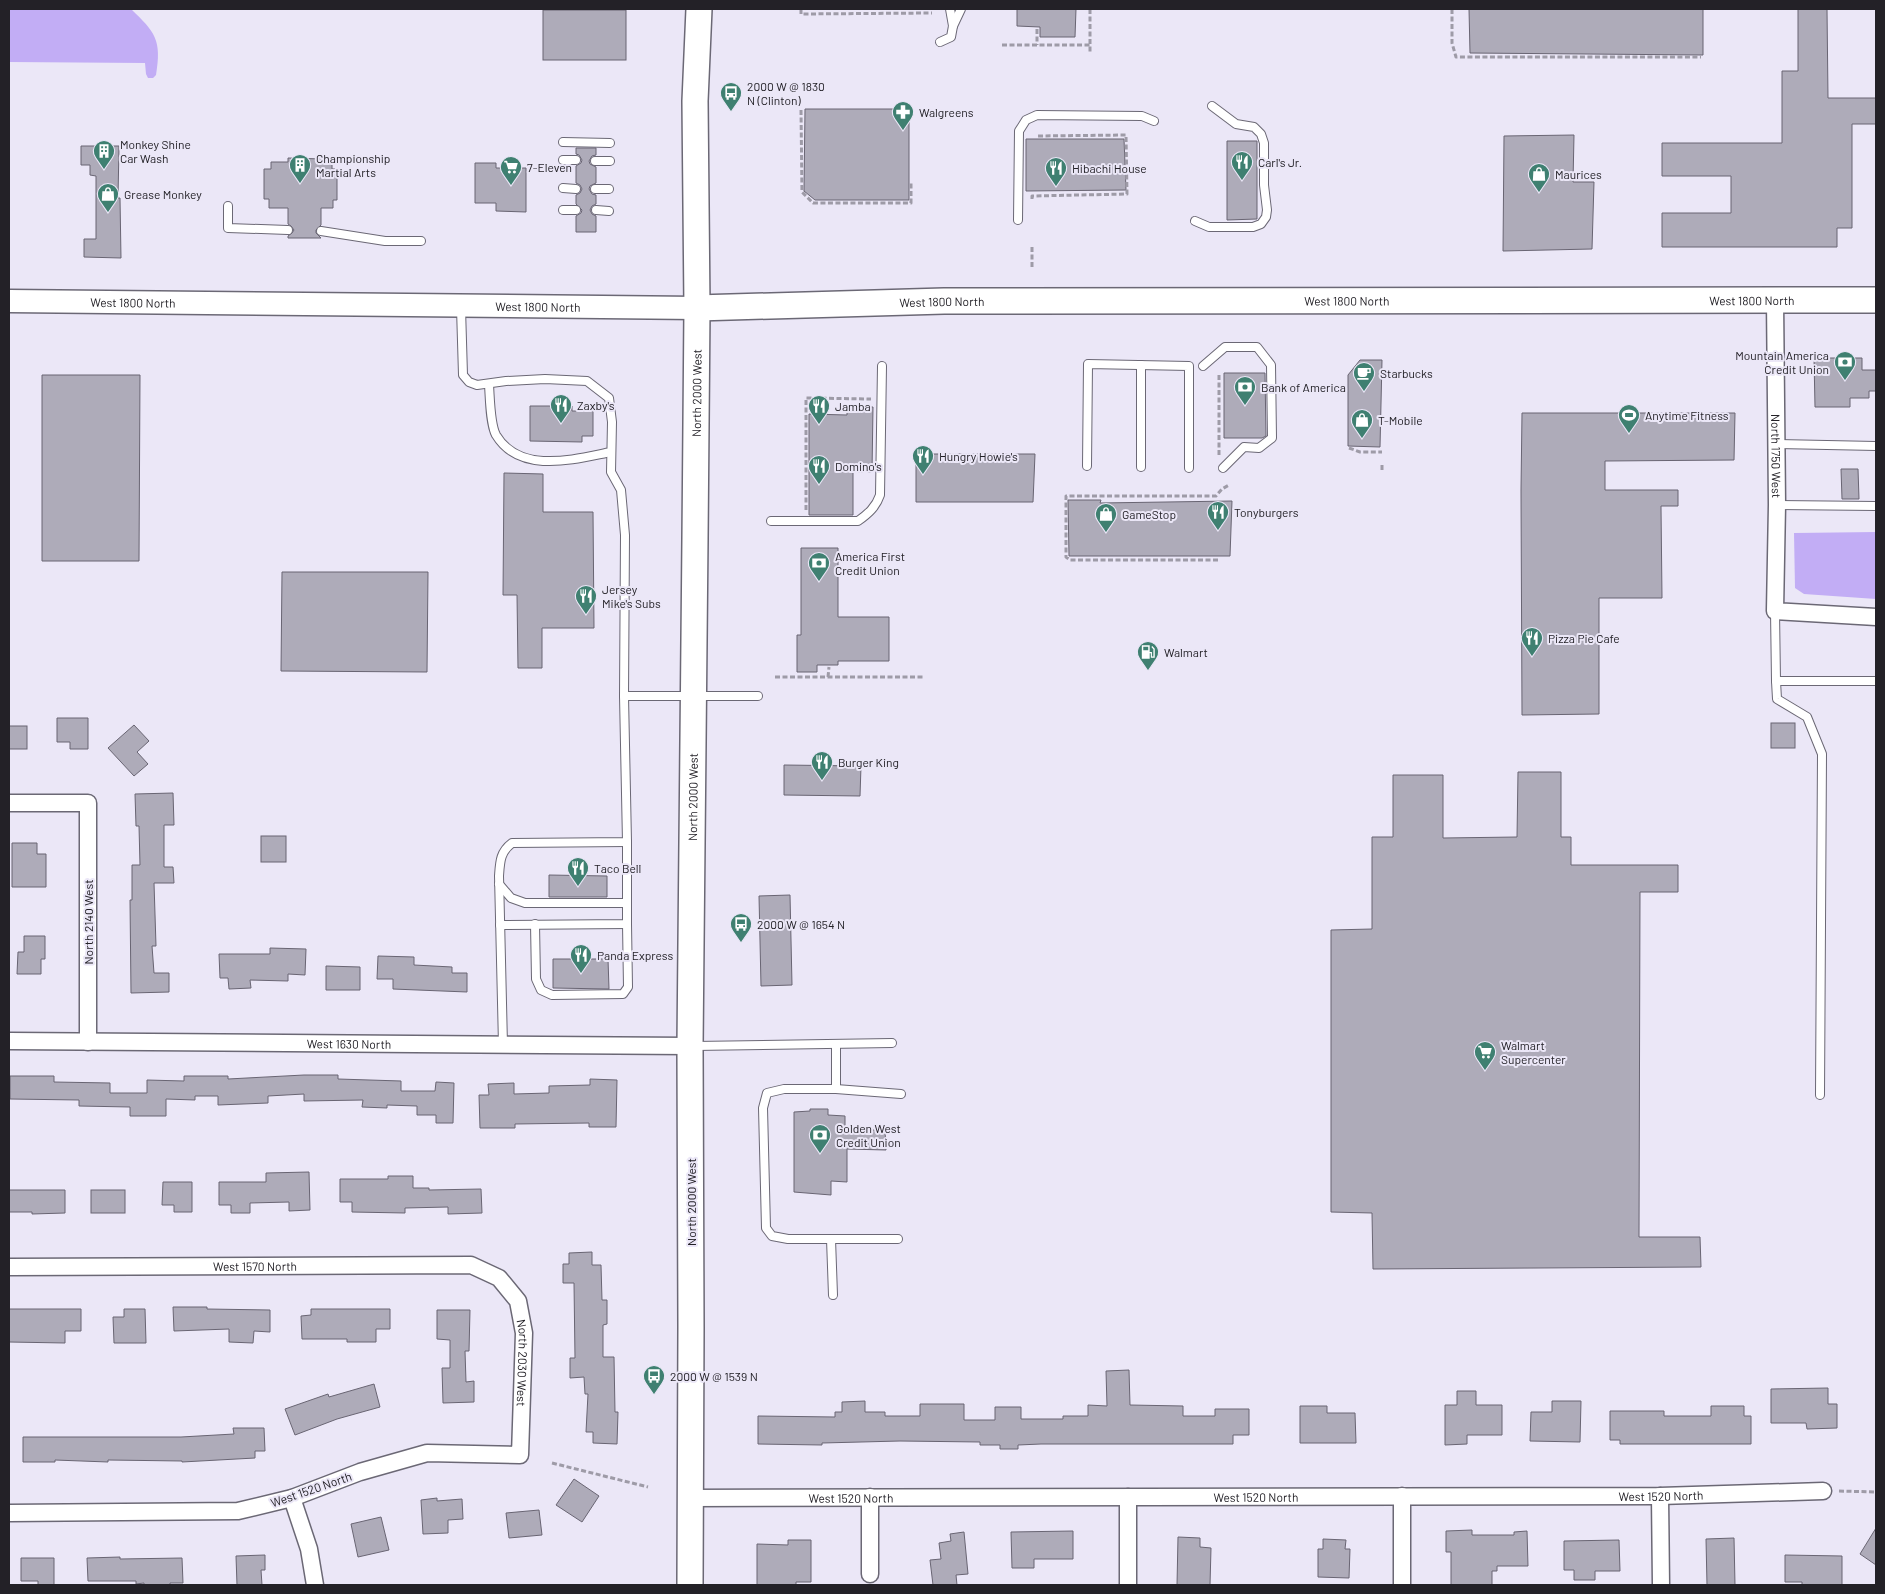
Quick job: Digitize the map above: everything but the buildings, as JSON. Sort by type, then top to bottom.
[{"type":"main road","name":"North 2000 West","points":[[690,1585],[690,1046],[697,308],[695,101],[699,9]]},
{"type":"main road","name":"West 1800 North","points":[[9,301],[697,308],[954,301],[1876,300]]},
{"type":"street","name":"North 1750 West","points":[[1775,611],[1777,505],[1776,300]]},
{"type":"street","points":[[1775,611],[1876,618]]},
{"type":"street","name":"North 2140 West","points":[[9,803],[88,803],[88,1042]]},
{"type":"street","name":"West 1630 North","points":[[9,1042],[690,1046]]},
{"type":"street","name":"West 1570 North","points":[[9,1267],[471,1265],[499,1278]]},
{"type":"street","name":"North 2030 West","points":[[499,1278],[518,1301],[524,1334],[520,1454]]},
{"type":"street","name":"West 1520 North","points":[[9,1513],[238,1511],[292,1498],[360,1472],[427,1453],[520,1454]]},
{"type":"street","name":"West 1520 North","points":[[690,1498],[1660,1496],[1823,1491]]},
{"type":"street","points":[[1402,1496],[1402,1585]]},
{"type":"street","points":[[1660,1496],[1661,1585]]},
{"type":"street","points":[[870,1497],[870,1574]]},
{"type":"street","points":[[1128,1497],[1128,1585]]},
{"type":"street","points":[[292,1498],[309,1550],[315,1585]]},
{"type":"lane","points":[[950,9],[953,26]]},
{"type":"lane","points":[[940,42],[951,37],[953,26],[962,9]]},
{"type":"lane","points":[[1196,221],[1209,227],[1253,227],[1261,224],[1266,217],[1267,210],[1262,134],[1254,127],[1236,124],[1212,106]]},
{"type":"lane","points":[[1018,220],[1019,131],[1026,120],[1037,115],[1066,115],[1142,116],[1154,121]]},
{"type":"lane","points":[[563,142],[610,143]]},
{"type":"lane","points":[[563,160],[576,160]]},
{"type":"lane","points":[[596,161],[610,161]]},
{"type":"lane","points":[[563,188],[576,188]]},
{"type":"lane","points":[[596,188],[609,188]]},
{"type":"lane","points":[[228,206],[228,228],[288,230]]},
{"type":"lane","points":[[563,210],[576,210]]},
{"type":"lane","points":[[596,210],[609,210]]},
{"type":"lane","points":[[322,231],[385,241],[421,241]]},
{"type":"lane","points":[[461,306],[463,375],[469,382],[477,386],[506,381],[545,379],[587,381],[609,398],[612,422],[611,472],[621,490],[625,535],[624,696],[628,987],[626,992],[623,994],[547,994],[539,988],[536,979],[536,924]]},
{"type":"lane","points":[[1203,366],[1225,347],[1257,347],[1272,365],[1272,438],[1259,448],[1244,447],[1223,468]]},
{"type":"lane","points":[[1087,466],[1088,364],[1141,365],[1189,366],[1190,468]]},
{"type":"lane","points":[[1141,365],[1141,467]]},
{"type":"lane","points":[[770,522],[858,521],[865,517],[877,504],[880,495],[882,366]]},
{"type":"lane","points":[[489,385],[490,408],[495,434],[510,450],[532,460],[566,460],[612,452]]},
{"type":"lane","points":[[1776,444],[1876,446]]},
{"type":"lane","points":[[1777,505],[1876,506]]},
{"type":"lane","points":[[1775,611],[1777,699],[1807,717],[1822,754],[1820,1095]]},
{"type":"lane","points":[[1776,682],[1876,682]]},
{"type":"lane","points":[[624,696],[758,696]]},
{"type":"lane","points":[[503,1044],[499,884],[501,855],[505,848],[512,843],[627,842]]},
{"type":"lane","points":[[499,884],[511,898],[525,903],[627,903]]},
{"type":"lane","points":[[500,925],[627,924]]},
{"type":"lane","points":[[690,1046],[892,1043]]},
{"type":"lane","points":[[836,1044],[836,1089]]},
{"type":"lane","points":[[898,1239],[788,1239],[772,1236],[766,1228],[763,1108],[766,1093],[773,1090],[836,1089],[901,1094]]},
{"type":"lane","points":[[831,1239],[833,1294]]},
{"type":"path","points":[[801,9],[801,14],[932,13]]},
{"type":"path","points":[[908,9],[908,14]]},
{"type":"path","points":[[1090,9],[1090,52]]},
{"type":"path","points":[[1452,9],[1452,43],[1456,57],[1701,57]]},
{"type":"path","points":[[1038,29],[1038,45]]},
{"type":"path","points":[[1002,45],[1090,45]]},
{"type":"path","points":[[801,110],[802,192],[814,203],[911,203],[911,182]]},
{"type":"path","points":[[1032,203],[1032,196],[1127,194],[1126,136],[1038,136]]},
{"type":"path","points":[[1032,247],[1032,269]]},
{"type":"path","points":[[1219,374],[1219,455]]},
{"type":"path","points":[[806,521],[806,398],[881,399]]},
{"type":"path","points":[[1349,448],[1360,452],[1382,452]]},
{"type":"path","points":[[1382,466],[1382,471]]},
{"type":"path","points":[[1218,560],[1070,560],[1066,557],[1066,496],[1216,496],[1229,484]]},
{"type":"path","points":[[828,677],[829,667]]},
{"type":"path","points":[[775,677],[925,677]]},
{"type":"path","points":[[552,1463],[648,1487]]},
{"type":"path","points":[[1823,1491],[1876,1492]]},
{"type":"shaded area","points":[[9,9],[131,9],[146,24],[155,38],[158,53],[156,75],[153,78],[148,78],[145,63],[9,62]]},
{"type":"shaded area","points":[[1876,532],[1876,599],[1804,594],[1795,588],[1794,533]]},
{"type":"place","name":"2000 W @ 1830 N (Clinton)","points":[[731,112]]},
{"type":"place","name":"Walgreens","points":[[903,131]]},
{"type":"place","name":"Monkey Shine Car Wash","points":[[104,170]]},
{"type":"place","name":"Carl's Jr.","points":[[1242,181]]},
{"type":"place","name":"Championship Martial Arts","points":[[300,184]]},
{"type":"place","name":"7-Eleven","points":[[511,186]]},
{"type":"place","name":"Hibachi House","points":[[1056,187]]},
{"type":"place","name":"Maurices","points":[[1539,193]]},
{"type":"place","name":"Grease Monkey","points":[[108,213]]},
{"type":"place","name":"Mountain America Credit Union","points":[[1845,381]]},
{"type":"place","name":"Starbucks","points":[[1364,392]]},
{"type":"place","name":"Bank of America","points":[[1245,406]]},
{"type":"place","name":"Zaxby's","points":[[561,424]]},
{"type":"place","name":"Jamba","points":[[819,425]]},
{"type":"place","name":"Anytime Fitness","points":[[1629,434]]},
{"type":"place","name":"T-Mobile","points":[[1362,439]]},
{"type":"place","name":"Hungry Howie's","points":[[923,475]]},
{"type":"place","name":"Domino's","points":[[819,485]]},
{"type":"place","name":"Tonyburgers","points":[[1218,531]]},
{"type":"place","name":"GameStop","points":[[1106,533]]},
{"type":"place","name":"America First Credit Union","points":[[819,582]]},
{"type":"place","name":"Jersey Mike's Subs","points":[[586,615]]},
{"type":"place","name":"Pizza Pie Cafe","points":[[1532,657]]},
{"type":"place","name":"Walmart","points":[[1148,671]]},
{"type":"place","name":"Burger King","points":[[822,781]]},
{"type":"place","name":"Taco Bell","points":[[578,887]]},
{"type":"place","name":"2000 W @ 1654 N","points":[[741,943]]},
{"type":"place","name":"Panda Express","points":[[581,974]]},
{"type":"place","name":"Walmart Supercenter","points":[[1485,1071]]},
{"type":"place","name":"Golden West Credit Union","points":[[820,1154]]},
{"type":"place","name":"2000 W @ 1539 N","points":[[654,1395]]}]
